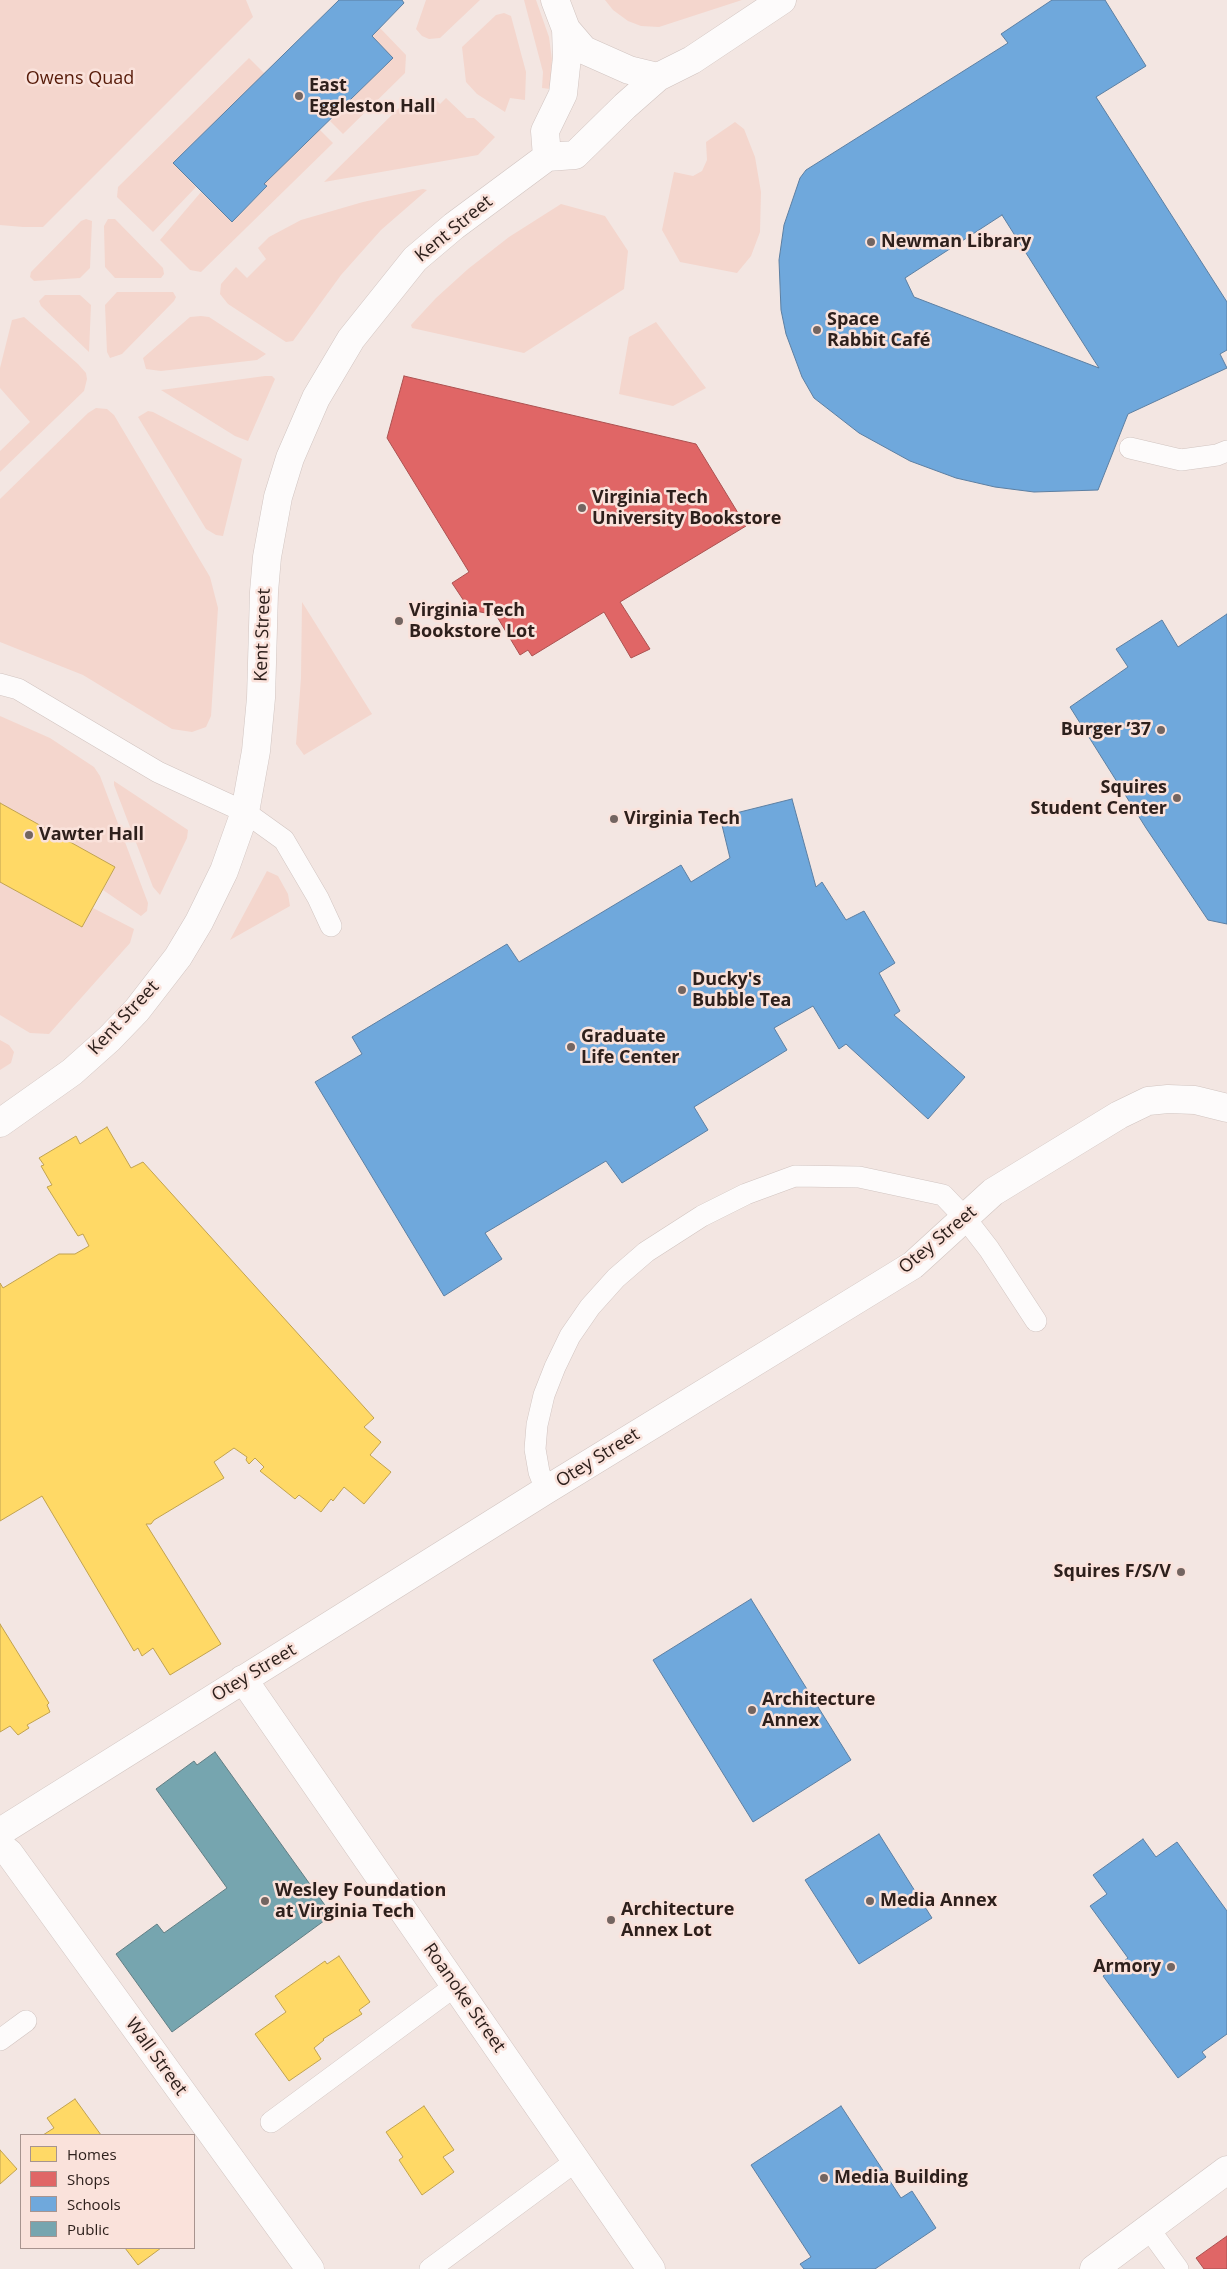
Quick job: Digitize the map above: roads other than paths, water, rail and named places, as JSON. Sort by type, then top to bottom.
[{"type":"street","points":[[556,0],[566,29],[567,57],[563,94],[545,131],[547,157],[575,155],[625,106],[658,78],[692,60],[782,0]]},
{"type":"street","points":[[566,29],[584,50],[629,70],[658,78]]},
{"type":"street","name":"Kent Street","points":[[0,1122],[72,1072],[109,1040],[137,1010],[178,957],[199,922],[224,871],[245,812],[256,751],[262,698],[264,592],[272,529],[281,485],[290,458],[316,398],[352,339],[415,259],[454,226],[547,157]]},
{"type":"street","name":"Otey Street","points":[[0,1832],[546,1490],[913,1265],[994,1192],[1119,1115],[1148,1101],[1195,1100],[1227,1108]]},
{"type":"street","name":"Roanoke Street","points":[[243,1679],[651,2269]]},
{"type":"street","name":"Wall Street","points":[[0,1846],[10,1853],[310,2269]]},
{"type":"street","points":[[1094,2269],[1227,2170]]},
{"type":"lane","points":[[1130,448],[1181,460],[1217,455],[1227,450]]},
{"type":"lane","points":[[0,684],[18,689],[158,772],[245,812],[284,840],[318,898],[331,926]]},
{"type":"lane","points":[[546,1490],[539,1472],[535,1449],[537,1425],[544,1395],[570,1336],[590,1307],[616,1278],[646,1252],[702,1216],[746,1194],[796,1176],[859,1177],[944,1196],[965,1218],[989,1249],[1036,1321]]},
{"type":"lane","points":[[271,2122],[455,1986]]},
{"type":"lane","points":[[0,2040],[26,2021]]},
{"type":"lane","points":[[430,2269],[576,2161]]},
{"type":"lane","points":[[1149,2228],[1178,2269]]},
{"type":"place","name":"East Eggleston Hall","points":[[299,96]]},
{"type":"place","name":"Newman Library","points":[[871,242]]},
{"type":"place","name":"Space Rabbit Café","points":[[817,330]]},
{"type":"place","name":"Virginia Tech University Bookstore","points":[[582,508]]},
{"type":"place","name":"Virginia Tech Bookstore Lot","points":[[399,621]]},
{"type":"place","name":"Burger ’37","points":[[1161,730]]},
{"type":"place","name":"Squires Student Center","points":[[1177,798]]},
{"type":"place","name":"Virginia Tech","points":[[614,819]]},
{"type":"place","name":"Vawter Hall","points":[[29,835]]},
{"type":"place","name":"Ducky's Bubble Tea","points":[[682,990]]},
{"type":"place","name":"Graduate Life Center","points":[[571,1047]]},
{"type":"place","name":"Squires F/S/V","points":[[1181,1572]]},
{"type":"place","name":"Architecture Annex","points":[[752,1710]]},
{"type":"place","name":"Wesley Foundation at Virginia Tech","points":[[265,1901]]},
{"type":"place","name":"Media Annex","points":[[870,1901]]},
{"type":"place","name":"Architecture Annex Lot","points":[[611,1920]]},
{"type":"place","name":"Armory","points":[[1171,1967]]},
{"type":"place","name":"Media Building","points":[[824,2178]]},
{"type":"park label","name":"Owens Quad","points":[[80,79]]}]
